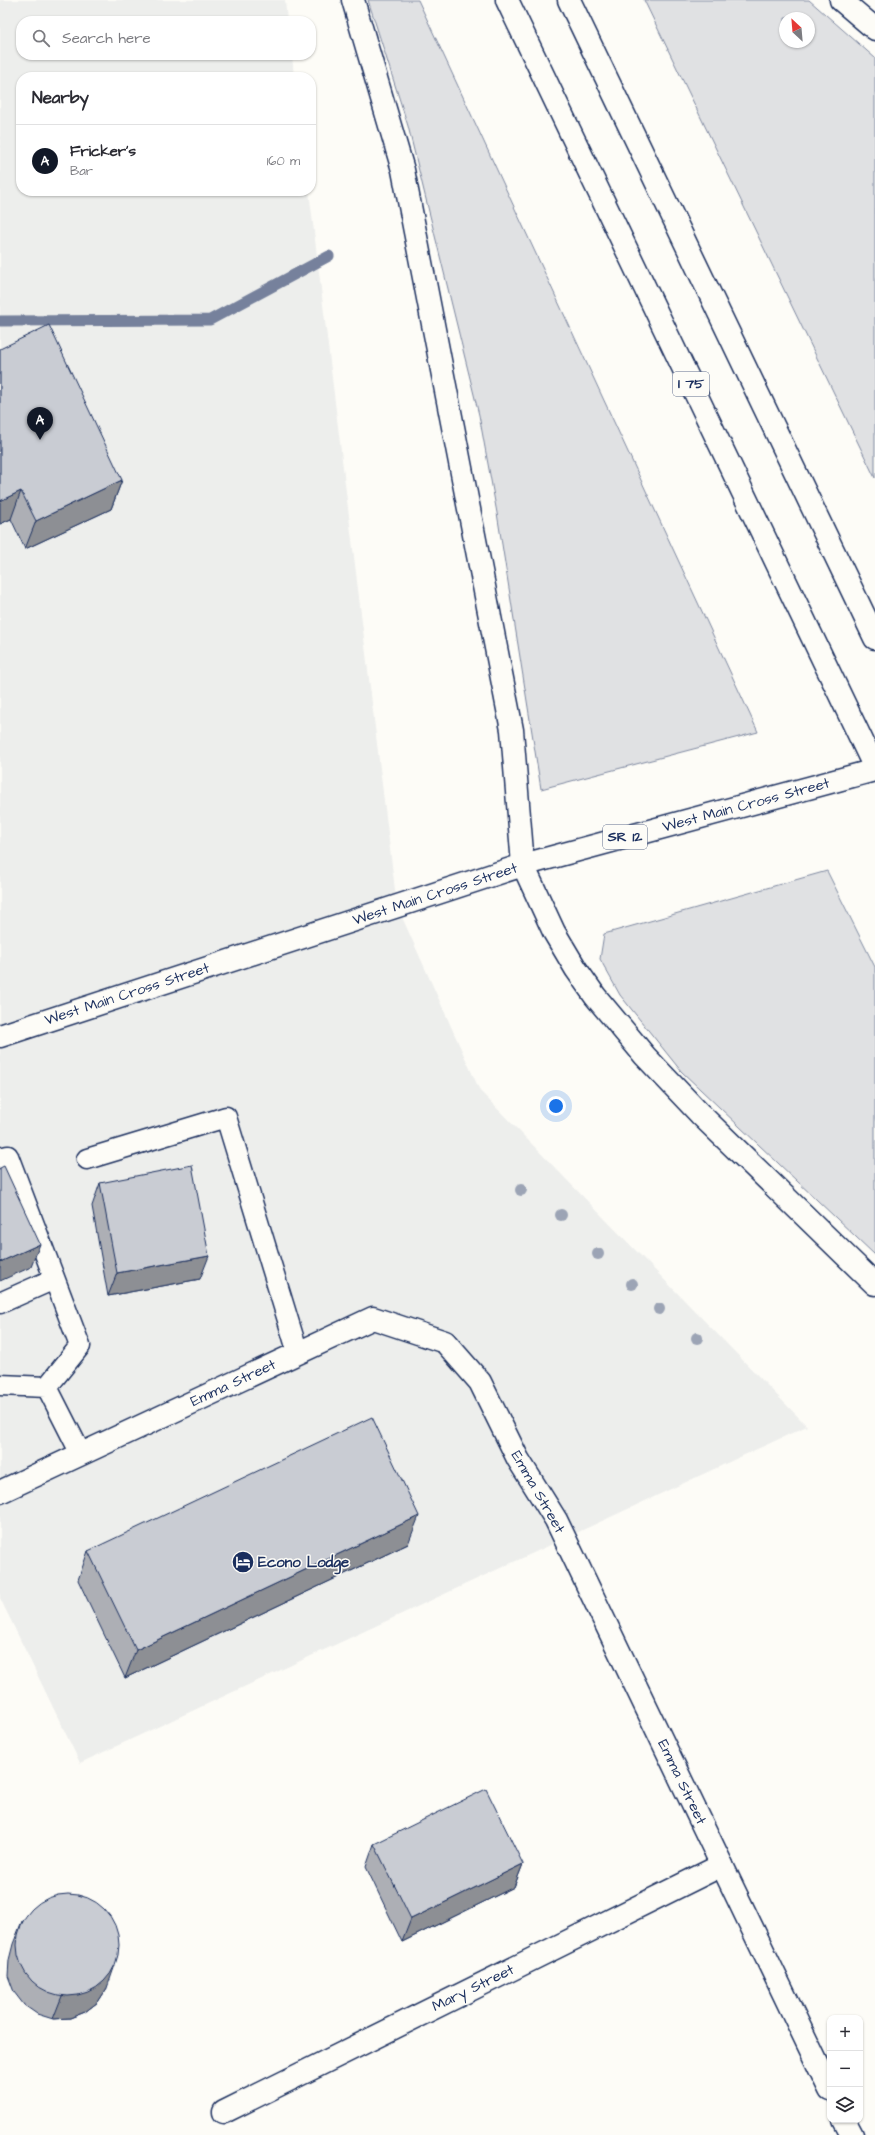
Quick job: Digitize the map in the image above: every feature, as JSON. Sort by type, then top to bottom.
[{"type":"main road","points":[[353,0],[403,170],[512,730],[523,865],[554,932],[576,969],[595,996],[645,1056],[700,1114],[875,1284]]},
{"type":"main road","name":"I 75","points":[[507,0],[875,769]]},
{"type":"main road","points":[[569,0],[875,638]]},
{"type":"main road","points":[[841,0],[875,29]]},
{"type":"main road","name":"West Main Cross Street","points":[[0,1036],[523,865],[875,769]]},
{"type":"main road","name":"Emma Street","points":[[0,1492],[373,1318],[444,1342],[480,1382],[518,1459],[556,1520],[829,2087]]},
{"type":"main road","name":"Mary Street","points":[[224,2112],[722,1865]]},
{"type":"main road","points":[[846,2123],[852,2135]]},
{"type":"lane","points":[[87,1159],[226,1117],[298,1353]]},
{"type":"lane","points":[[0,1158],[8,1156],[80,1346],[47,1387]]},
{"type":"lane","points":[[0,1303],[54,1279]]},
{"type":"lane","points":[[0,1385],[47,1387]]},
{"type":"lane","points":[[47,1387],[81,1454]]},
{"type":"shaded area","points":[[0,0],[285,0],[287,16],[16,16],[16,60],[292,60],[294,72],[16,72],[16,196],[310,196],[397,906],[480,1091],[807,1426],[80,1763],[0,1598]]},
{"type":"shaded area","points":[[368,0],[418,0],[758,732],[541,789],[497,513],[479,415],[408,126]]},
{"type":"shaded area","points":[[644,0],[809,0],[875,58],[875,478]]},
{"type":"shaded area","points":[[827,871],[875,967],[875,1255],[681,1071],[620,995],[600,959],[604,934]]},
{"type":"building","points":[[49,325],[122,480],[36,521],[21,491],[0,501],[0,349]]},
{"type":"building","points":[[192,1165],[209,1256],[117,1273],[100,1183]]},
{"type":"building","points":[[4,1166],[40,1244],[0,1262],[0,1168]]},
{"type":"building","name":"Econo Lodge","points":[[372,1417],[419,1516],[136,1650],[88,1551]]},
{"type":"building","points":[[486,1789],[523,1864],[411,1919],[374,1844]]},
{"type":"building","points":[[68,1894],[88,1898],[96,1902],[104,1909],[111,1917],[115,1925],[119,1945],[115,1965],[111,1973],[104,1981],[96,1988],[88,1992],[68,1996],[48,1992],[40,1988],[32,1981],[25,1973],[21,1965],[17,1945],[21,1925],[25,1917],[32,1909],[40,1902],[48,1898]]},
{"type":"waterway","points":[[0,321],[210,320],[329,256]]},
{"type":"place","name":"Fricker's","points":[[40,440]]},
{"type":"place","name":"Econo Lodge","points":[[243,1562]]}]
